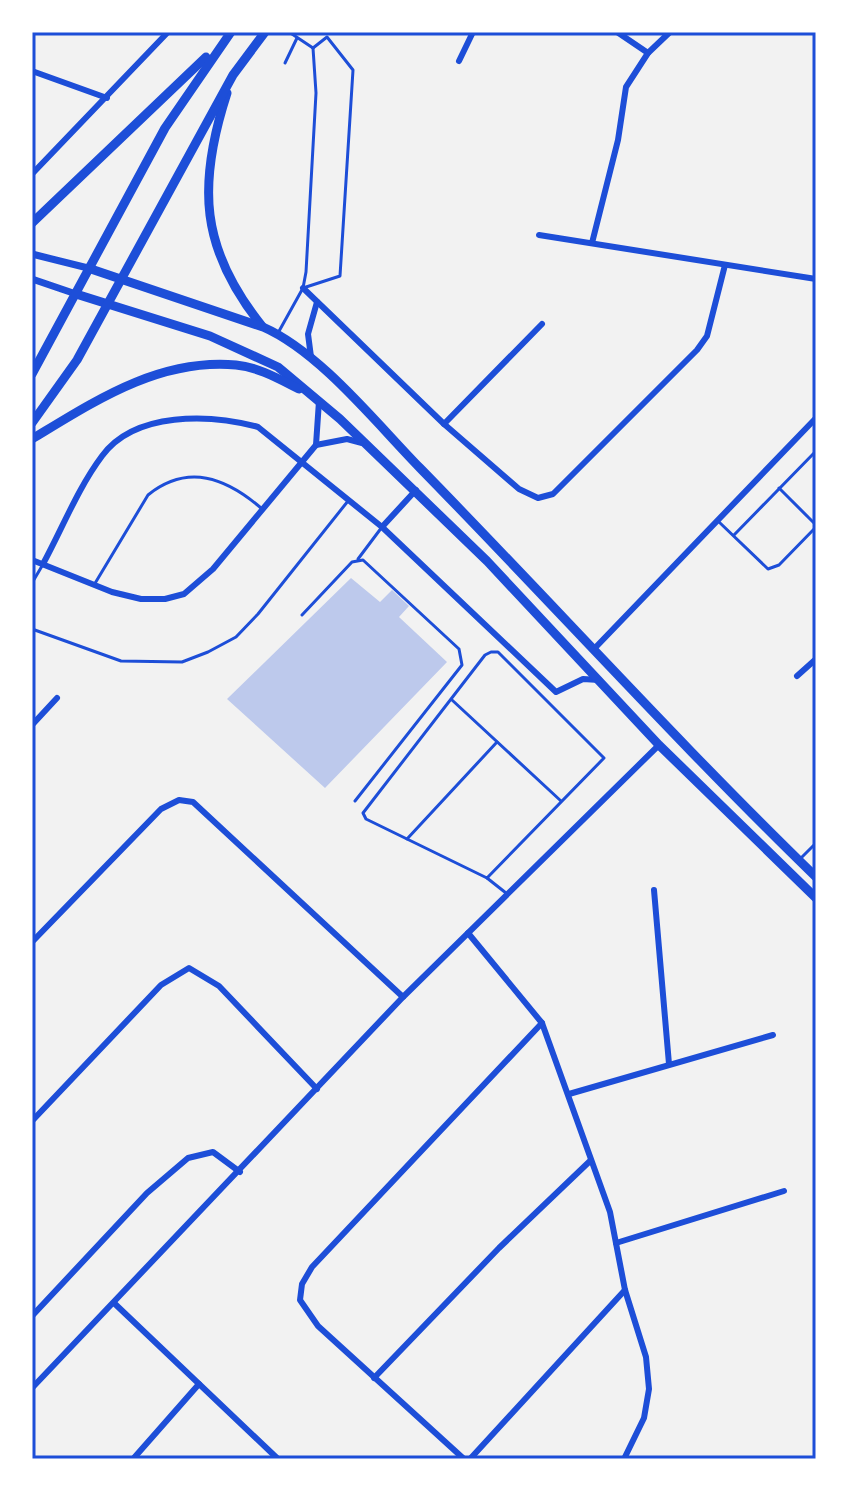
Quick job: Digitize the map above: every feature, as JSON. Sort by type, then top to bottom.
[{"type":"main road","points":[[32,223],[121,142],[175,84],[231,32]]},
{"type":"main road","points":[[32,423],[52,399],[109,305],[233,75],[265,32]]},
{"type":"main road","points":[[32,374],[165,128],[216,49]]},
{"type":"main road","points":[[233,75],[206,190],[207,213],[231,281],[263,327]]},
{"type":"main road","points":[[88,268],[278,333],[312,361],[594,649],[707,772],[816,877]]},
{"type":"main road","points":[[76,294],[210,336],[266,359],[316,398],[416,490],[659,745],[816,898]]},
{"type":"main road","points":[[32,439],[129,384],[164,371],[199,365],[238,365],[259,370],[316,398]]},
{"type":"street","points":[[32,174],[168,32]]},
{"type":"street","points":[[459,61],[473,32]]},
{"type":"street","points":[[617,32],[648,53]]},
{"type":"street","points":[[592,243],[618,140],[626,87],[648,53],[670,32]]},
{"type":"street","points":[[32,71],[107,98]]},
{"type":"street","points":[[539,235],[816,279]]},
{"type":"street","points":[[32,254],[88,268]]},
{"type":"street","points":[[303,288],[444,424],[519,489],[538,498],[553,494],[697,350],[710,325],[725,265]]},
{"type":"street","points":[[32,279],[76,294]]},
{"type":"street","points":[[312,361],[308,334],[317,302]]},
{"type":"street","points":[[444,424],[542,324]]},
{"type":"street","points":[[316,398],[316,445]]},
{"type":"street","points":[[43,564],[103,454],[118,439],[140,429],[206,418],[232,420],[258,427],[300,464],[382,527],[556,692],[583,679],[599,680]]},
{"type":"street","points":[[594,649],[816,418]]},
{"type":"street","points":[[32,560],[94,585],[141,599],[165,599],[184,594],[213,569],[316,445],[347,439],[366,444]]},
{"type":"street","points":[[382,527],[416,490]]},
{"type":"street","points":[[797,676],[816,659]]},
{"type":"street","points":[[32,725],[57,698]]},
{"type":"street","points":[[32,1388],[403,997],[659,745]]},
{"type":"street","points":[[32,942],[161,809],[179,800],[193,802],[403,997]]},
{"type":"street","points":[[654,890],[669,1064]]},
{"type":"street","points":[[468,933],[542,1023],[610,1212],[625,1290],[646,1357],[649,1389],[644,1418],[624,1459]]},
{"type":"street","points":[[32,1121],[161,985],[189,968],[219,986],[317,1089]]},
{"type":"street","points":[[542,1023],[312,1267],[302,1284],[300,1300],[318,1326],[467,1459],[625,1290]]},
{"type":"street","points":[[569,1094],[773,1035]]},
{"type":"street","points":[[32,1316],[147,1193],[188,1158],[213,1152],[240,1172]]},
{"type":"street","points":[[374,1378],[499,1248],[590,1161]]},
{"type":"street","points":[[616,1243],[784,1191]]},
{"type":"street","points":[[114,1303],[278,1459]]},
{"type":"street","points":[[133,1459],[199,1384]]},
{"type":"lane","points":[[289,32],[313,48]]},
{"type":"lane","points":[[303,288],[340,276],[353,70],[323,32]]},
{"type":"lane","points":[[313,48],[327,37]]},
{"type":"lane","points":[[285,63],[297,38]]},
{"type":"lane","points":[[278,333],[303,288],[307,265],[316,93],[313,48]]},
{"type":"lane","points":[[734,535],[816,451]]},
{"type":"lane","points":[[94,585],[148,495],[160,486],[184,477],[206,475],[224,481],[262,510]]},
{"type":"lane","points":[[719,522],[768,569],[774,569],[816,526],[779,488]]},
{"type":"lane","points":[[32,629],[121,661],[182,662],[208,652],[236,637],[258,614],[348,501]]},
{"type":"lane","points":[[302,615],[358,559],[382,527]]},
{"type":"lane","points":[[355,801],[462,665],[463,656],[363,560],[358,559]]},
{"type":"lane","points":[[32,583],[43,564]]},
{"type":"lane","points":[[487,878],[604,758],[498,652],[485,655],[364,807],[366,819],[487,878],[508,894]]},
{"type":"lane","points":[[548,701],[556,692]]},
{"type":"lane","points":[[452,700],[561,801]]},
{"type":"lane","points":[[407,839],[497,742]]},
{"type":"lane","points":[[798,860],[816,843]]},
{"type":"building","points":[[351,578],[380,602],[392,590],[409,606],[399,617],[447,662],[325,788],[227,699]]}]
